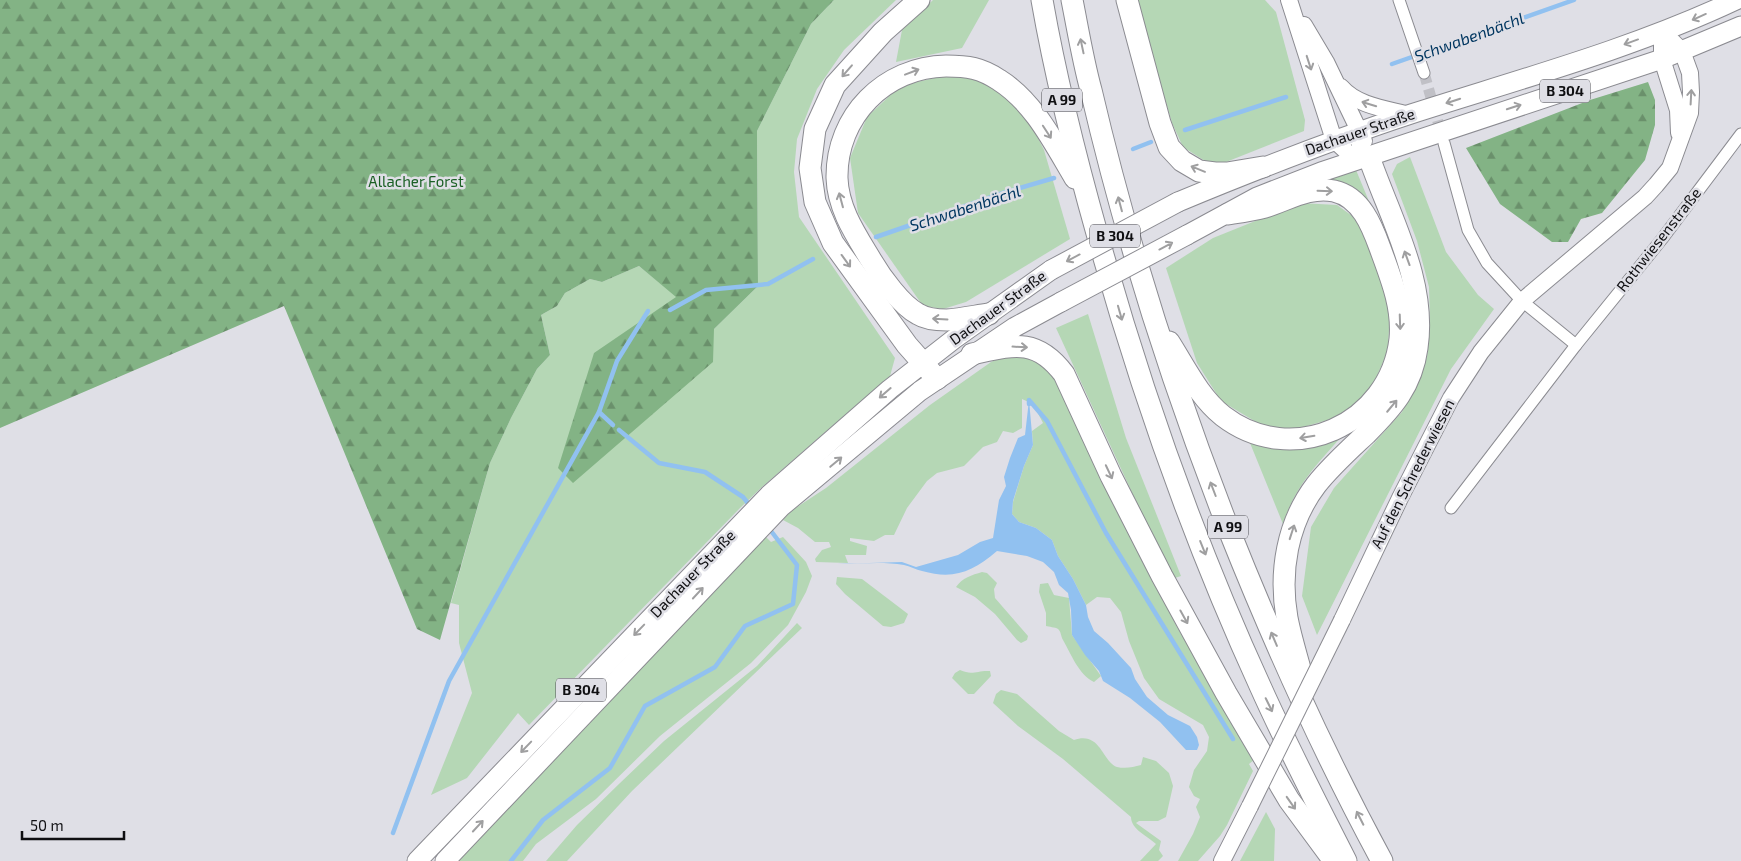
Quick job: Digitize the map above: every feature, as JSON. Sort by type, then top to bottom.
[{"type":"highway","points":[[919,0],[883,32],[835,85],[815,129],[810,168],[815,202],[833,243],[907,345],[937,379]]},
{"type":"highway","name":"A 99","points":[[1042,0],[1062,99],[1087,198],[1124,329],[1176,480],[1229,614],[1261,688],[1346,861]]},
{"type":"highway","name":"A 99","points":[[1072,0],[1090,89],[1121,209],[1172,378],[1252,588],[1316,732],[1382,861]]},
{"type":"highway","points":[[1126,0],[1160,123],[1169,147],[1182,161],[1200,170],[1227,173],[1263,167]]},
{"type":"highway","points":[[988,314],[946,320],[931,319],[918,314],[901,299],[879,274],[849,224],[840,200],[837,177],[840,146],[848,126],[861,106],[880,87],[918,69],[966,66],[983,71],[1018,94],[1047,133],[1087,198]]},
{"type":"highway","points":[[1316,732],[1285,602],[1285,572],[1290,536],[1298,515],[1316,485],[1380,419],[1405,389],[1414,365],[1418,342],[1418,304],[1409,262],[1364,158]]},
{"type":"highway","points":[[1154,318],[1207,399],[1221,414],[1247,430],[1279,439],[1297,439],[1314,436],[1345,425],[1367,408],[1377,397],[1388,381],[1396,361],[1401,328],[1400,314],[1394,285],[1375,235],[1362,210],[1346,196],[1336,191],[1317,190],[1265,207],[1228,214]]},
{"type":"highway","points":[[972,354],[1017,346],[1037,349],[1053,360],[1064,374],[1111,476],[1162,576],[1226,693],[1289,800],[1334,861]]},
{"type":"main road","name":"Dachauer Straße","points":[[417,861],[775,500],[890,389],[988,314],[1051,270],[1178,202],[1263,167],[1360,131],[1600,54],[1694,20],[1736,0]]},
{"type":"main road","name":"Dachauer Straße","points":[[775,500],[937,379],[1015,326],[1257,197],[1321,172],[1453,127],[1662,59],[1741,26]]},
{"type":"main road","name":"Dachauer Straße","points":[[445,861],[752,524]]},
{"type":"street","points":[[1289,0],[1336,81],[1360,131],[1364,158],[1348,153],[1334,140],[1289,0]]},
{"type":"street","points":[[1399,0],[1424,73]]},
{"type":"street","name":"Auf den Schrederwiesen","points":[[1222,861],[1451,398],[1481,352],[1522,301],[1656,186],[1670,168],[1690,113],[1690,72],[1682,51],[1662,31]]},
{"type":"street","name":"Auf den Schrederwiesen","points":[[1662,31],[1662,59],[1678,110],[1680,143]]},
{"type":"street","points":[[1336,81],[1345,91],[1364,103],[1410,115]]},
{"type":"street","name":"Rothwiesenstraße","points":[[1451,508],[1576,345],[1662,239],[1741,134]]},
{"type":"street","points":[[1444,143],[1468,230],[1487,262],[1522,301],[1576,345]]},
{"type":"green space","name":"Allacher Forst","points":[[0,0],[834,0],[811,24],[757,131],[758,286],[714,329],[713,362],[573,483],[558,468],[594,353],[676,297],[639,266],[602,282],[590,279],[565,293],[557,306],[541,315],[550,355],[537,369],[490,463],[440,640],[417,629],[284,306],[0,428]]},
{"type":"green space","points":[[834,0],[896,0],[844,50],[817,89],[797,139],[794,172],[799,217],[895,358],[890,376],[740,508],[529,725],[518,713],[467,778],[431,795],[472,693],[459,643],[459,605],[451,603],[490,463],[537,369],[550,355],[541,315],[557,306],[565,293],[590,279],[602,282],[639,266],[677,297],[594,354],[714,329],[758,286],[757,131],[811,24]]},
{"type":"green space","points":[[933,0],[989,0],[962,48],[896,62],[902,30]]},
{"type":"green space","points":[[1136,0],[1265,0],[1276,12],[1305,120],[1304,131],[1221,164],[1205,161],[1183,147],[1172,123]]},
{"type":"green space","points":[[943,76],[981,79],[1015,102],[1032,126],[1044,150],[1070,239],[966,302],[943,309],[923,306],[858,213],[850,158],[867,117],[900,86]]},
{"type":"green space","points":[[1648,82],[1655,100],[1655,125],[1645,160],[1602,213],[1581,219],[1568,242],[1552,242],[1500,204],[1466,148],[1590,100]]},
{"type":"green space","points":[[1410,157],[1446,252],[1478,295],[1494,309],[1451,369],[1317,635],[1302,596],[1311,527],[1334,488],[1402,412],[1414,390],[1427,357],[1430,321],[1429,287],[1417,241],[1392,174],[1397,164]]},
{"type":"green space","points":[[1356,170],[1373,211],[1329,182],[1330,178]]},
{"type":"green space","points":[[1300,203],[1337,205],[1362,223],[1390,307],[1388,351],[1367,398],[1338,417],[1293,430],[1261,425],[1221,401],[1197,363],[1166,268],[1213,238]]},
{"type":"green space","points":[[1088,314],[1126,438],[1181,576],[1172,579],[1056,328]]},
{"type":"green space","points":[[1017,355],[1032,357],[1057,378],[1073,416],[1177,627],[1254,760],[1249,764],[1253,771],[1227,825],[1198,861],[1178,861],[1200,817],[1196,807],[1200,799],[1194,796],[1189,787],[1194,770],[1207,751],[1209,737],[1203,725],[1159,699],[1144,678],[1129,641],[1121,612],[1110,598],[1097,597],[1086,605],[1073,579],[1058,556],[1052,540],[1036,528],[1019,522],[1012,514],[1013,502],[1024,466],[1033,445],[1032,431],[1043,423],[1033,404],[1022,399],[1022,428],[1013,433],[1003,431],[997,442],[983,447],[964,466],[937,473],[927,481],[907,508],[894,535],[885,535],[874,541],[850,538],[850,541],[867,546],[866,555],[845,555],[848,563],[816,562],[815,559],[822,550],[831,547],[829,542],[815,542],[798,528],[783,520],[791,511],[826,488],[930,405],[991,362],[1002,357]]},
{"type":"green space","points":[[1343,435],[1300,487],[1283,524],[1250,443],[1296,449]]},
{"type":"green space","points":[[766,537],[771,542],[783,537],[806,562],[812,576],[806,592],[788,625],[751,663],[660,736],[596,799],[536,844],[523,861],[455,861]]},
{"type":"green space","points":[[982,572],[987,573],[997,583],[994,589],[995,598],[1028,636],[1027,640],[1021,643],[995,614],[975,597],[956,587],[964,579]]},
{"type":"green space","points":[[837,577],[862,579],[908,614],[904,623],[891,627],[883,626],[845,594],[836,584]]},
{"type":"green space","points":[[1048,583],[1054,595],[1069,598],[1072,635],[1101,676],[1094,682],[1076,664],[1059,630],[1046,626],[1046,613],[1039,592],[1040,584]]},
{"type":"green space","points":[[797,623],[802,628],[632,791],[567,861],[546,861],[577,825],[664,741],[757,666]]},
{"type":"green space","points":[[960,670],[972,673],[990,671],[991,676],[974,694],[968,694],[952,678]]},
{"type":"green space","points":[[1001,690],[1017,694],[1059,731],[1074,740],[1083,738],[1096,743],[1112,764],[1117,767],[1126,768],[1141,765],[1143,757],[1156,761],[1169,773],[1173,786],[1166,817],[1158,821],[1139,821],[1136,823],[1161,841],[1159,850],[1163,856],[1158,861],[1140,861],[1156,844],[1137,829],[1131,817],[1063,759],[1018,726],[993,703],[996,694]]},
{"type":"green space","points":[[1266,812],[1275,829],[1274,861],[1240,861]]},
{"type":"water","points":[[1029,400],[1033,445],[1013,501],[1012,514],[1019,522],[1036,528],[1052,540],[1058,556],[1073,579],[1086,605],[1088,617],[1094,631],[1131,668],[1135,679],[1147,697],[1168,715],[1190,726],[1197,737],[1199,745],[1197,750],[1186,750],[1160,722],[1130,698],[1103,681],[1099,671],[1085,655],[1072,635],[1068,593],[1059,585],[1054,572],[1043,562],[1027,556],[997,551],[971,569],[944,575],[896,564],[837,564],[902,562],[916,567],[958,555],[980,542],[993,538],[999,500],[1006,486],[1004,477],[1018,438],[1025,435]]},
{"type":"waterway","name":"Schwabenbächl","points":[[1392,64],[1574,0]]},
{"type":"waterway","name":"Schwabenbächl","points":[[1185,130],[1286,97]]},
{"type":"waterway","name":"Schwabenbächl","points":[[1133,149],[1151,142]]},
{"type":"waterway","name":"Schwabenbächl","points":[[876,237],[1003,193],[1054,178]]},
{"type":"waterway","name":"Schwabenbächl","points":[[670,310],[706,290],[768,284],[813,259]]},
{"type":"waterway","name":"Schwabenbächl","points":[[613,425],[599,412],[617,361],[648,311]]},
{"type":"waterway","points":[[1029,404],[1029,400],[1047,421],[1106,533],[1233,739]]},
{"type":"waterway","points":[[393,833],[449,681],[599,412]]},
{"type":"waterway","name":"Schwabenbächl","points":[[619,430],[659,463],[705,472],[743,497],[751,507]]},
{"type":"waterway","name":"Schwabenbächl","points":[[511,861],[543,820],[610,768],[645,706],[715,667],[745,626],[793,604],[797,565],[768,527]]},
{"type":"tunnel","points":[[1424,73],[1442,136]]}]
